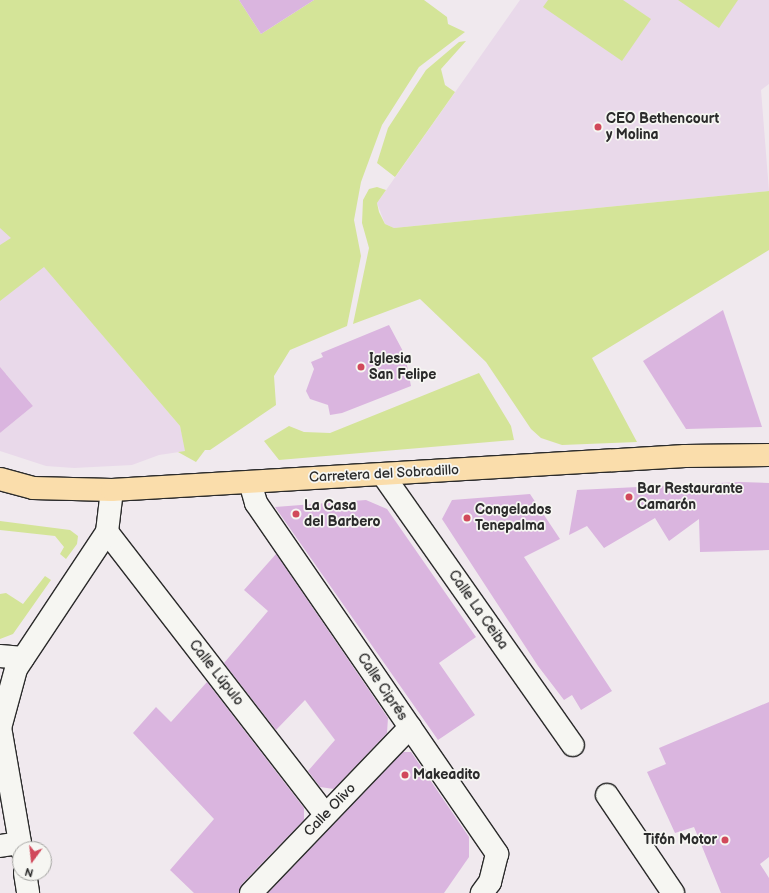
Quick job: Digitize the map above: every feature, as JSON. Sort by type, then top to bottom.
[{"type":"main road","name":"Carretera del Sobradillo","points":[[0,479],[33,488],[112,490],[685,456],[769,455]]},
{"type":"street","name":"Calle La Ceiba","points":[[383,475],[573,745]]},
{"type":"street","name":"Calle Ciprés","points":[[250,482],[256,503],[497,854],[490,889]]},
{"type":"street","points":[[12,841],[0,728],[16,669],[107,532],[112,490]]},
{"type":"street","name":"Calle Lúpulo","points":[[107,532],[325,814]]},
{"type":"street","points":[[0,656],[23,658]]},
{"type":"street","name":"Calle Olivo","points":[[251,893],[325,814],[410,727]]},
{"type":"street","points":[[607,795],[673,893]]},
{"type":"street","points":[[26,881],[28,893]]},
{"type":"shaded area","name":"CEO Bethencourt y Molina","points":[[520,0],[769,0],[769,84],[761,90],[769,191],[394,228],[385,224],[377,203]]},
{"type":"shaded area","points":[[0,215],[180,426],[186,451],[159,455],[132,465],[74,468],[46,466],[0,451],[0,433],[33,406],[6,374],[0,379]]},
{"type":"green space","points":[[0,0],[239,0],[261,34],[314,0],[424,0],[447,17],[448,24],[465,32],[419,67],[382,125],[361,182],[354,220],[361,256],[347,326],[290,350],[274,376],[276,405],[210,450],[205,450],[196,462],[178,452],[185,451],[180,426],[44,267],[0,301],[0,245],[11,238],[0,228]]},
{"type":"green space","points":[[548,0],[623,0],[651,19],[622,61],[543,7]]},
{"type":"green space","points":[[678,0],[738,0],[719,28]]},
{"type":"green space","points":[[466,41],[441,69],[445,85],[455,92],[395,177],[377,163],[388,128],[426,70],[459,42]]},
{"type":"green space","points":[[377,187],[386,190],[377,203],[379,212],[385,224],[394,228],[769,191],[769,250],[592,358],[637,442],[562,445],[541,438],[531,429],[486,362],[420,299],[353,324],[369,248],[362,223],[363,200],[369,189]]},
{"type":"green space","points":[[479,373],[511,426],[514,440],[279,460],[264,441],[289,426],[304,432],[330,433]]},
{"type":"green space","points":[[0,521],[70,530],[78,536],[77,544],[66,559],[60,554],[64,547],[55,536],[0,530]]},
{"type":"green space","points":[[45,576],[51,580],[13,634],[0,639],[0,594],[6,593],[23,604]]},
{"type":"building","points":[[239,0],[314,0],[261,34]]},
{"type":"building","points":[[723,310],[762,427],[686,429],[643,361]]},
{"type":"building","name":"Iglesia San Felipe","points":[[389,325],[405,355],[411,386],[342,413],[330,415],[328,405],[310,399],[306,391],[314,369],[311,362],[323,357],[321,353]]},
{"type":"building","points":[[0,367],[33,406],[0,433]]},
{"type":"building","points":[[740,482],[769,483],[769,550],[700,552],[699,519],[669,541],[655,518],[604,548],[587,526],[569,535],[577,490]]},
{"type":"building","points":[[530,494],[560,539],[524,557],[612,691],[581,710],[572,695],[564,700],[538,666],[442,519],[452,500]]},
{"type":"building","points":[[366,500],[387,509],[476,637],[439,663],[475,715],[438,740],[275,507]]},
{"type":"building","points":[[276,554],[388,718],[387,733],[334,789],[320,787],[308,771],[335,740],[305,700],[276,730],[224,663],[268,611],[244,590]]},
{"type":"building","points":[[207,682],[304,808],[304,820],[242,884],[239,893],[194,893],[170,870],[214,819],[133,733],[156,707],[171,722]]},
{"type":"building","points":[[769,702],[769,857],[760,864],[769,878],[769,893],[721,893],[694,827],[675,833],[647,772],[666,764],[659,748]]},
{"type":"building","points":[[403,752],[411,752],[469,837],[469,857],[444,893],[268,893]]},
{"type":"place","name":"CEO Bethencourt y Molina","points":[[598,127]]},
{"type":"place","name":"Iglesia San Felipe","points":[[361,367]]},
{"type":"place","name":"Bar Restaurante Camarón","points":[[629,497]]},
{"type":"place","name":"La Casa del Barbero","points":[[296,514]]},
{"type":"place","name":"Congelados Tenepalma","points":[[467,518]]},
{"type":"place","name":"Makeadito","points":[[405,775]]},
{"type":"place","name":"Tifón Motor","points":[[725,840]]}]
